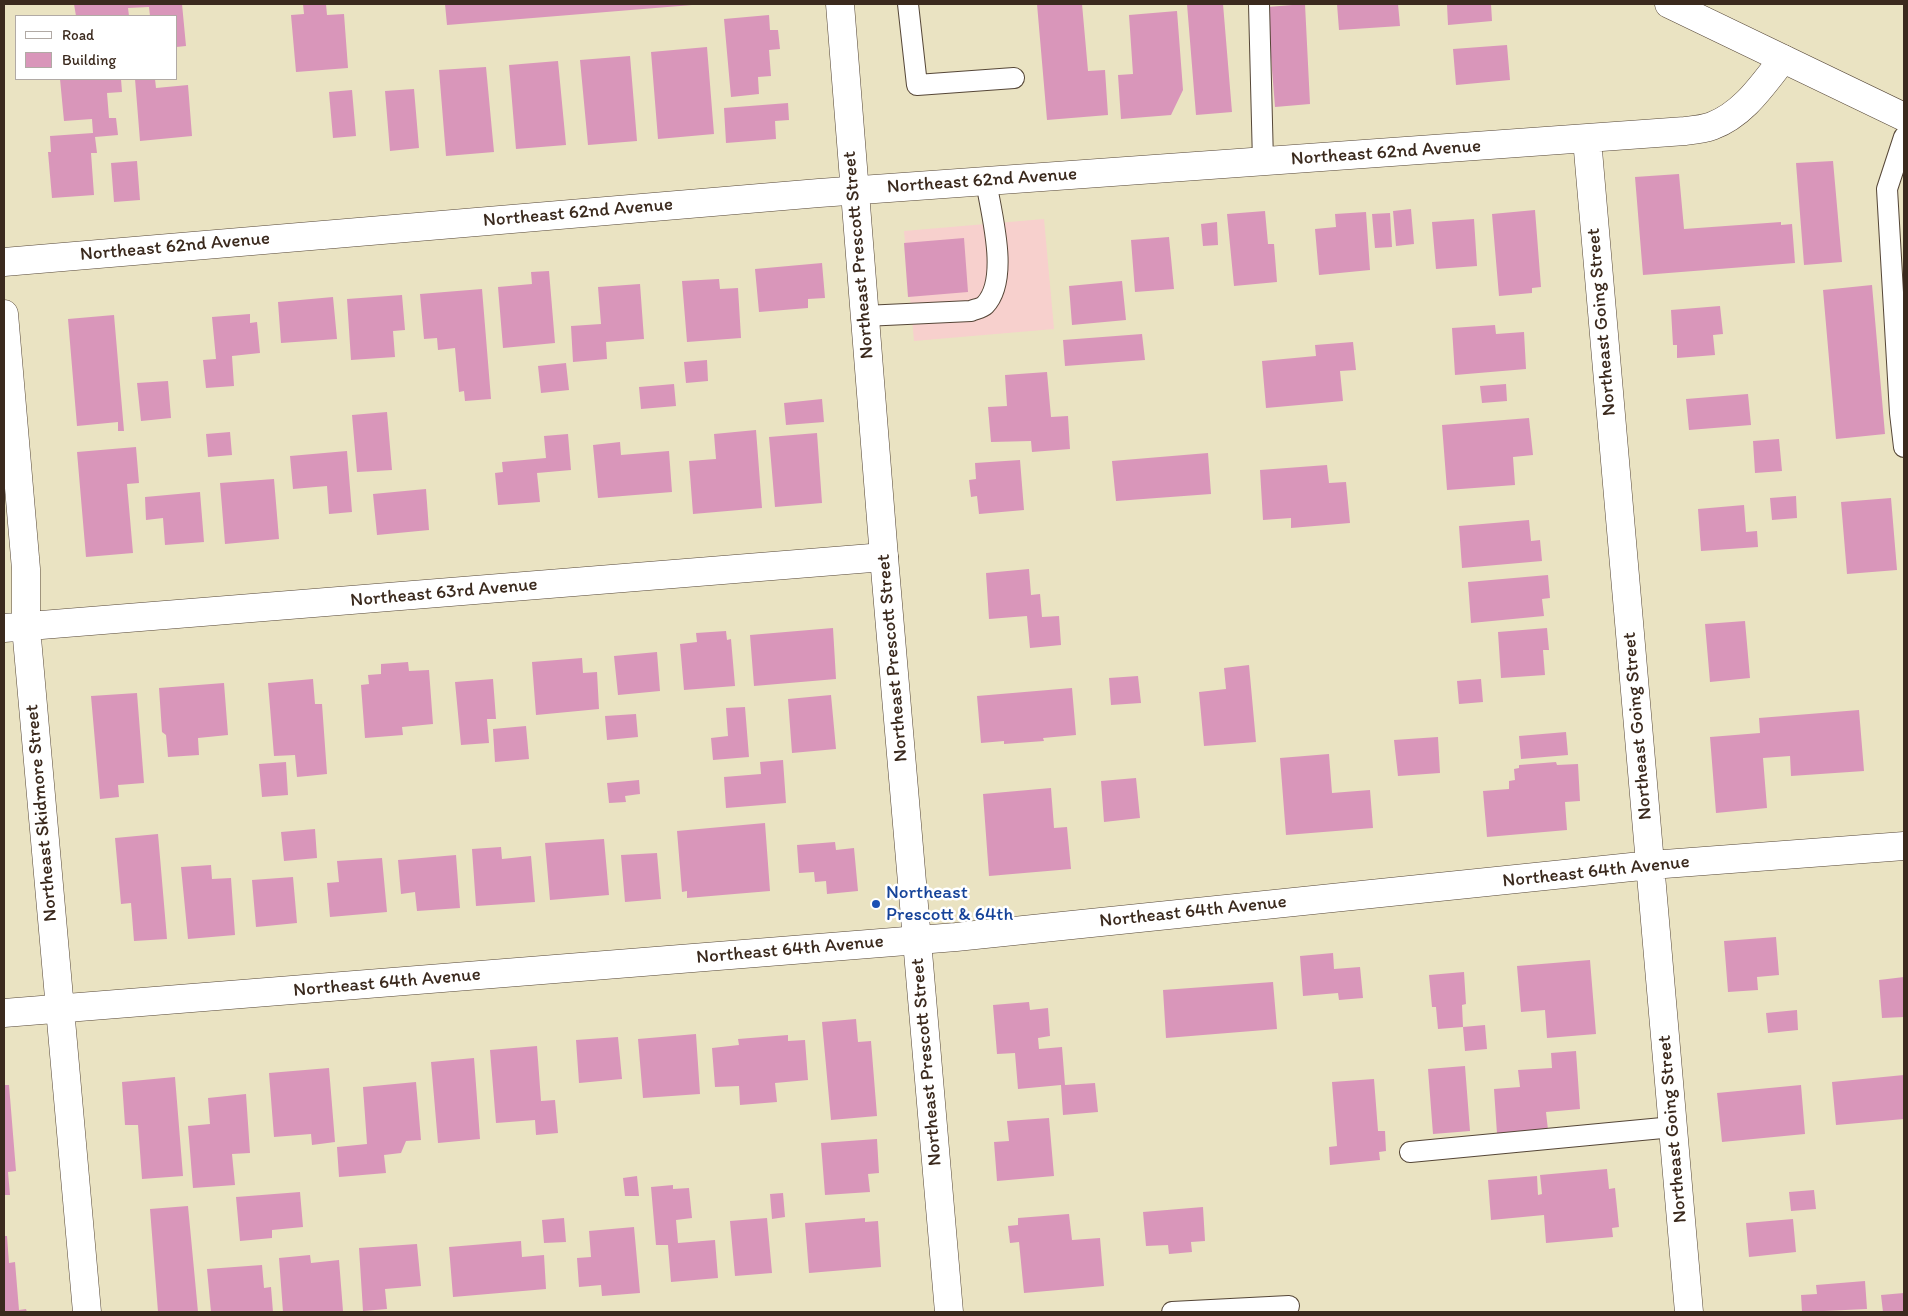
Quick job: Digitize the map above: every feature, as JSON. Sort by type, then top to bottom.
[{"type":"street","name":"Northeast Prescott Street","points":[[840,4],[853,190],[949,1312]]},
{"type":"street","points":[[1680,6],[1783,59],[1904,117]]},
{"type":"street","name":"Northeast 62nd Avenue","points":[[4,262],[853,190],[1685,131],[1712,126],[1747,104],[1783,59]]},
{"type":"street","name":"Northeast Going Street","points":[[1587,139],[1689,1312]]},
{"type":"street","name":"Northeast Skidmore Street","points":[[4,314],[26,569],[15,628],[59,1009],[88,1312]]},
{"type":"street","name":"Northeast 63rd Avenue","points":[[15,628],[884,557]]},
{"type":"street","name":"Northeast 64th Avenue","points":[[4,1013],[917,940],[1650,866],[1904,846]]},
{"type":"lane","points":[[908,4],[917,84],[1014,78]]},
{"type":"lane","points":[[1258,4],[1263,162]]},
{"type":"lane","points":[[1904,137],[1887,189],[1900,413],[1904,447]]},
{"type":"lane","points":[[864,316],[971,311],[984,306],[994,294],[998,259],[986,181]]},
{"type":"lane","points":[[1410,1152],[1673,1127]]},
{"type":"lane","points":[[1172,1312],[1289,1306]]},
{"type":"shaded area","points":[[1044,219],[1054,329],[914,341],[904,231]]},
{"type":"building","points":[[74,4],[182,4],[186,46],[178,47],[178,15],[150,15],[149,7],[128,8],[129,15],[76,15]]},
{"type":"building","points":[[303,4],[326,4],[327,15],[344,14],[348,68],[296,72],[291,15],[304,14]]},
{"type":"building","points":[[445,4],[692,4],[692,5],[447,25]]},
{"type":"building","points":[[1037,4],[1082,4],[1088,71],[1105,70],[1108,115],[1047,120]]},
{"type":"building","points":[[1187,4],[1223,4],[1232,112],[1196,115]]},
{"type":"building","points":[[1305,4],[1310,104],[1275,107],[1267,7]]},
{"type":"building","points":[[1337,4],[1398,4],[1400,26],[1339,30]]},
{"type":"building","points":[[1447,4],[1491,4],[1492,21],[1448,25]]},
{"type":"building","points":[[1177,11],[1183,90],[1171,115],[1121,119],[1118,75],[1133,74],[1129,15]]},
{"type":"building","points":[[769,15],[770,30],[778,30],[780,49],[769,50],[771,76],[758,77],[759,94],[731,97],[724,19]]},
{"type":"building","points":[[1507,45],[1510,80],[1456,85],[1453,49]]},
{"type":"building","points":[[707,47],[714,134],[658,139],[651,52]]},
{"type":"building","points":[[630,56],[637,141],[588,145],[580,60]]},
{"type":"building","points":[[558,61],[566,145],[516,149],[509,65]]},
{"type":"building","points":[[486,67],[494,152],[446,156],[439,70]]},
{"type":"building","points":[[60,80],[121,80],[122,92],[107,93],[109,118],[116,118],[118,135],[95,137],[97,153],[91,153],[94,195],[52,198],[48,152],[51,152],[50,136],[93,133],[92,119],[64,121]]},
{"type":"building","points":[[135,80],[155,80],[156,88],[188,85],[192,136],[140,141]]},
{"type":"building","points":[[414,89],[419,148],[390,151],[385,91]]},
{"type":"building","points":[[352,90],[356,136],[333,138],[329,92]]},
{"type":"building","points":[[788,103],[789,120],[775,121],[776,139],[726,143],[724,108]]},
{"type":"building","points":[[137,161],[140,200],[114,202],[111,163]]},
{"type":"building","points":[[1833,161],[1842,262],[1804,265],[1796,163]]},
{"type":"building","points":[[1679,174],[1684,229],[1781,222],[1781,225],[1792,224],[1795,263],[1643,275],[1635,177]]},
{"type":"building","points":[[1411,209],[1414,244],[1396,246],[1393,211]]},
{"type":"building","points":[[1535,210],[1541,287],[1532,288],[1532,293],[1499,296],[1492,214]]},
{"type":"building","points":[[1265,211],[1268,244],[1274,244],[1277,282],[1234,286],[1227,214]]},
{"type":"building","points":[[1366,212],[1370,270],[1319,275],[1315,229],[1336,227],[1335,214]]},
{"type":"building","points":[[1390,213],[1392,247],[1375,248],[1372,214]]},
{"type":"building","points":[[1474,219],[1477,266],[1436,269],[1432,222]]},
{"type":"building","points":[[1217,222],[1218,245],[1203,246],[1201,224]]},
{"type":"building","points":[[1169,237],[1174,289],[1135,292],[1131,240]]},
{"type":"building","points":[[964,238],[968,292],[908,297],[904,243]]},
{"type":"building","points":[[822,263],[825,298],[808,299],[808,308],[759,312],[755,269]]},
{"type":"building","points":[[549,271],[555,343],[503,348],[498,287],[532,284],[531,272]]},
{"type":"building","points":[[719,279],[720,289],[738,288],[741,338],[687,342],[682,281]]},
{"type":"building","points":[[1122,281],[1126,320],[1072,325],[1069,286]]},
{"type":"building","points":[[640,284],[644,339],[606,342],[607,359],[573,362],[571,326],[601,324],[598,287]]},
{"type":"building","points":[[1872,285],[1885,434],[1836,439],[1823,290]]},
{"type":"building","points":[[482,289],[491,399],[465,401],[464,391],[459,392],[455,348],[438,350],[437,338],[424,339],[420,294]]},
{"type":"building","points":[[402,295],[405,330],[393,331],[395,357],[351,360],[347,299]]},
{"type":"building","points":[[333,297],[337,339],[281,343],[278,302]]},
{"type":"building","points":[[1720,306],[1723,334],[1713,335],[1715,355],[1677,358],[1677,345],[1673,345],[1671,310]]},
{"type":"building","points":[[250,314],[250,323],[257,322],[260,353],[232,356],[234,386],[206,388],[203,360],[216,359],[212,317]]},
{"type":"building","points":[[114,315],[124,431],[118,431],[118,422],[77,426],[68,319]]},
{"type":"building","points":[[1495,325],[1496,334],[1524,332],[1526,369],[1455,375],[1452,328]]},
{"type":"building","points":[[1142,334],[1145,360],[1065,366],[1063,340]]},
{"type":"building","points":[[1353,342],[1356,370],[1340,371],[1343,401],[1266,408],[1262,361],[1316,356],[1315,345]]},
{"type":"building","points":[[707,360],[708,381],[686,383],[684,362]]},
{"type":"building","points":[[566,363],[569,390],[541,393],[538,366]]},
{"type":"building","points":[[1047,372],[1051,417],[1068,416],[1070,449],[1032,452],[1031,441],[991,442],[988,407],[1007,406],[1005,375]]},
{"type":"building","points":[[168,381],[171,418],[141,421],[137,383]]},
{"type":"building","points":[[674,384],[676,406],[641,409],[639,387]]},
{"type":"building","points":[[1506,384],[1507,401],[1482,403],[1480,386]]},
{"type":"building","points":[[1748,394],[1751,425],[1689,430],[1686,399]]},
{"type":"building","points":[[822,399],[824,422],[786,425],[784,403]]},
{"type":"building","points":[[387,412],[392,470],[357,472],[352,415]]},
{"type":"building","points":[[1529,418],[1533,455],[1513,457],[1515,485],[1447,490],[1442,425]]},
{"type":"building","points":[[756,430],[762,508],[693,514],[689,461],[716,459],[714,434]]},
{"type":"building","points":[[230,432],[232,455],[208,457],[206,434]]},
{"type":"building","points":[[817,433],[822,503],[775,507],[769,437]]},
{"type":"building","points":[[568,434],[571,470],[537,473],[540,502],[498,505],[495,473],[503,472],[502,462],[546,458],[544,436]]},
{"type":"building","points":[[1779,439],[1782,471],[1755,473],[1753,441]]},
{"type":"building","points":[[620,442],[621,455],[669,451],[672,492],[598,498],[593,445]]},
{"type":"building","points":[[136,447],[139,483],[127,484],[133,553],[86,557],[77,452]]},
{"type":"building","points":[[347,451],[352,512],[329,514],[327,486],[293,489],[290,456]]},
{"type":"building","points":[[1208,453],[1211,494],[1116,501],[1112,461]]},
{"type":"building","points":[[1020,460],[1024,510],[979,514],[977,496],[971,497],[969,480],[976,479],[975,463]]},
{"type":"building","points":[[1327,465],[1329,483],[1346,482],[1350,523],[1291,528],[1291,518],[1263,520],[1260,470]]},
{"type":"building","points":[[274,479],[279,539],[225,544],[220,483]]},
{"type":"building","points":[[426,489],[429,530],[377,535],[373,494]]},
{"type":"building","points":[[200,492],[204,542],[165,545],[163,518],[146,520],[145,497]]},
{"type":"building","points":[[1796,496],[1797,518],[1772,520],[1770,498]]},
{"type":"building","points":[[1891,498],[1897,570],[1847,574],[1841,502]]},
{"type":"building","points":[[1744,505],[1746,532],[1757,531],[1758,547],[1701,551],[1698,509]]},
{"type":"building","points":[[1529,520],[1531,541],[1540,540],[1542,561],[1462,568],[1459,526]]},
{"type":"building","points":[[1029,569],[1031,595],[1040,594],[1042,617],[1059,616],[1061,645],[1030,648],[1027,616],[989,619],[986,573]]},
{"type":"building","points":[[1548,575],[1550,598],[1542,599],[1544,616],[1471,623],[1468,582]]},
{"type":"building","points":[[1745,621],[1750,678],[1710,682],[1705,624]]},
{"type":"building","points":[[833,628],[836,679],[754,686],[750,635]]},
{"type":"building","points":[[1547,628],[1549,650],[1543,650],[1545,675],[1501,678],[1498,632]]},
{"type":"building","points":[[726,631],[727,640],[731,639],[735,686],[684,690],[680,644],[697,642],[696,633]]},
{"type":"building","points":[[657,652],[660,691],[618,695],[614,656]]},
{"type":"building","points":[[582,658],[583,673],[597,672],[599,709],[536,715],[532,662]]},
{"type":"building","points":[[408,662],[409,671],[429,670],[433,724],[402,727],[403,735],[365,738],[361,685],[369,684],[368,675],[381,674],[381,664]]},
{"type":"building","points":[[1249,665],[1256,742],[1204,746],[1199,692],[1226,689],[1224,668]]},
{"type":"building","points":[[1138,676],[1141,703],[1111,705],[1109,678]]},
{"type":"building","points":[[313,679],[315,704],[322,704],[327,774],[297,777],[295,755],[274,756],[268,683]]},
{"type":"building","points":[[493,679],[496,719],[487,719],[489,743],[461,745],[455,682]]},
{"type":"building","points":[[1481,679],[1483,702],[1459,704],[1457,681]]},
{"type":"building","points":[[224,683],[228,735],[198,738],[199,755],[168,757],[166,735],[162,732],[159,688]]},
{"type":"building","points":[[1072,688],[1076,735],[1043,738],[1044,741],[1004,744],[1004,741],[981,743],[977,696]]},
{"type":"building","points":[[137,693],[144,783],[118,785],[119,797],[100,799],[91,696]]},
{"type":"building","points":[[831,695],[836,749],[792,753],[788,699]]},
{"type":"building","points":[[745,707],[749,757],[713,760],[711,738],[728,736],[726,708]]},
{"type":"building","points":[[1859,710],[1864,771],[1791,776],[1790,756],[1763,758],[1767,808],[1716,813],[1710,737],[1760,733],[1759,718]]},
{"type":"building","points":[[636,714],[638,737],[607,740],[605,716]]},
{"type":"building","points":[[526,726],[529,759],[495,762],[493,729]]},
{"type":"building","points":[[1566,732],[1568,755],[1521,759],[1519,736]]},
{"type":"building","points":[[1438,737],[1440,773],[1398,776],[1394,740]]},
{"type":"building","points":[[1329,754],[1332,793],[1370,790],[1373,828],[1286,835],[1280,758]]},
{"type":"building","points":[[783,760],[786,803],[726,808],[724,777],[761,774],[760,762]]},
{"type":"building","points":[[286,762],[288,795],[262,797],[259,764]]},
{"type":"building","points":[[1556,762],[1557,765],[1578,764],[1580,801],[1565,802],[1567,830],[1487,837],[1483,791],[1509,789],[1509,781],[1515,780],[1514,769],[1519,768],[1519,765]]},
{"type":"building","points":[[1136,778],[1140,818],[1104,822],[1101,781]]},
{"type":"building","points":[[639,780],[640,794],[625,796],[626,802],[609,803],[607,783]]},
{"type":"building","points":[[1051,788],[1054,828],[1067,827],[1071,869],[989,876],[983,794]]},
{"type":"building","points":[[765,823],[770,891],[687,898],[687,891],[682,892],[677,831]]},
{"type":"building","points":[[315,829],[317,858],[284,861],[281,832]]},
{"type":"building","points":[[158,834],[167,939],[134,941],[131,903],[121,904],[115,838]]},
{"type":"building","points":[[604,839],[609,895],[550,900],[545,843]]},
{"type":"building","points":[[835,842],[836,850],[854,848],[858,891],[827,894],[826,881],[815,882],[814,872],[799,873],[797,845]]},
{"type":"building","points":[[501,847],[502,859],[531,856],[535,902],[476,906],[472,849]]},
{"type":"building","points":[[657,853],[661,899],[625,902],[621,855]]},
{"type":"building","points":[[456,855],[460,908],[417,911],[415,892],[401,894],[398,860]]},
{"type":"building","points":[[382,858],[387,912],[330,917],[327,883],[339,882],[337,861]]},
{"type":"building","points":[[211,865],[212,879],[231,878],[235,935],[188,939],[181,867]]},
{"type":"building","points":[[293,877],[297,923],[256,927],[252,880]]},
{"type":"building","points":[[1776,937],[1779,975],[1757,977],[1758,990],[1728,992],[1724,941]]},
{"type":"building","points":[[1333,953],[1334,969],[1360,967],[1363,998],[1339,1000],[1338,993],[1303,996],[1300,956]]},
{"type":"building","points":[[1590,960],[1596,1034],[1547,1038],[1545,1010],[1521,1012],[1517,966]]},
{"type":"building","points":[[1464,972],[1466,1004],[1462,1005],[1463,1027],[1438,1029],[1436,1007],[1432,1007],[1429,975]]},
{"type":"building","points":[[1904,977],[1904,1017],[1882,1018],[1879,980]]},
{"type":"building","points":[[1273,982],[1277,1029],[1166,1038],[1163,990]]},
{"type":"building","points":[[1029,1002],[1030,1010],[1048,1008],[1050,1036],[1038,1038],[1039,1049],[1062,1047],[1065,1085],[1095,1083],[1098,1112],[1063,1115],[1061,1085],[1018,1089],[1015,1053],[997,1054],[993,1005]]},
{"type":"building","points":[[1797,1010],[1798,1030],[1768,1033],[1766,1013]]},
{"type":"building","points":[[856,1019],[858,1042],[871,1041],[877,1116],[831,1120],[822,1022]]},
{"type":"building","points":[[1485,1025],[1487,1049],[1465,1051],[1463,1027]]},
{"type":"building","points":[[696,1034],[700,1094],[643,1098],[638,1039]]},
{"type":"building","points":[[788,1035],[788,1041],[805,1040],[808,1080],[775,1083],[777,1102],[740,1105],[739,1086],[715,1087],[712,1048],[739,1045],[738,1039]]},
{"type":"building","points":[[618,1037],[622,1079],[579,1083],[576,1040]]},
{"type":"building","points":[[537,1046],[541,1101],[555,1100],[558,1133],[536,1135],[535,1120],[496,1123],[490,1050]]},
{"type":"building","points":[[1576,1051],[1580,1109],[1546,1112],[1548,1130],[1497,1134],[1494,1089],[1520,1087],[1518,1070],[1552,1068],[1551,1053]]},
{"type":"building","points":[[474,1058],[480,1139],[438,1143],[431,1062]]},
{"type":"building","points":[[1465,1066],[1470,1131],[1433,1134],[1428,1069]]},
{"type":"building","points":[[329,1068],[335,1142],[312,1145],[311,1134],[274,1137],[269,1073]]},
{"type":"building","points":[[1904,1075],[1904,1119],[1836,1125],[1832,1082]]},
{"type":"building","points":[[175,1077],[183,1176],[142,1179],[138,1125],[125,1125],[122,1082]]},
{"type":"building","points":[[1374,1079],[1378,1131],[1385,1131],[1386,1151],[1379,1152],[1380,1160],[1330,1165],[1329,1147],[1337,1146],[1332,1082]]},
{"type":"building","points":[[416,1082],[421,1140],[406,1141],[401,1153],[384,1155],[386,1173],[339,1177],[337,1147],[367,1144],[363,1087]]},
{"type":"building","points":[[4,1085],[9,1085],[16,1171],[8,1172],[10,1195],[4,1195]]},
{"type":"building","points":[[1801,1085],[1805,1134],[1722,1142],[1717,1093]]},
{"type":"building","points":[[246,1094],[250,1153],[232,1154],[235,1185],[193,1188],[188,1126],[210,1124],[208,1098]]},
{"type":"building","points":[[1049,1118],[1054,1176],[997,1181],[994,1142],[1009,1141],[1007,1121]]},
{"type":"building","points":[[877,1139],[879,1173],[868,1174],[870,1192],[825,1195],[821,1143]]},
{"type":"building","points":[[1607,1169],[1609,1189],[1615,1188],[1619,1227],[1612,1228],[1613,1237],[1546,1243],[1544,1215],[1491,1220],[1488,1180],[1537,1176],[1538,1195],[1542,1194],[1540,1175]]},
{"type":"building","points":[[637,1176],[639,1196],[625,1196],[623,1178]]},
{"type":"building","points":[[673,1185],[673,1189],[689,1188],[692,1218],[676,1220],[678,1243],[715,1240],[718,1278],[671,1282],[668,1245],[656,1245],[651,1187]]},
{"type":"building","points":[[1814,1190],[1816,1209],[1791,1211],[1789,1192]]},
{"type":"building","points":[[300,1192],[303,1227],[272,1230],[272,1238],[240,1241],[236,1197]]},
{"type":"building","points":[[783,1193],[785,1217],[772,1219],[770,1194]]},
{"type":"building","points":[[188,1206],[198,1312],[158,1312],[150,1209]]},
{"type":"building","points":[[1203,1207],[1205,1241],[1191,1242],[1192,1252],[1169,1254],[1168,1245],[1146,1246],[1143,1212]]},
{"type":"building","points":[[1069,1214],[1072,1240],[1100,1238],[1104,1286],[1024,1293],[1019,1242],[1010,1243],[1008,1226],[1018,1225],[1018,1218]]},
{"type":"building","points":[[564,1218],[566,1242],[544,1243],[542,1220]]},
{"type":"building","points":[[767,1218],[772,1273],[735,1276],[730,1221]]},
{"type":"building","points":[[865,1218],[865,1222],[878,1221],[881,1267],[809,1273],[805,1223]]},
{"type":"building","points":[[1793,1219],[1796,1252],[1749,1257],[1746,1223]]},
{"type":"building","points":[[634,1227],[640,1293],[602,1296],[601,1285],[579,1287],[577,1258],[591,1257],[589,1231]]},
{"type":"building","points":[[4,1236],[7,1236],[9,1263],[15,1262],[19,1310],[26,1309],[27,1312],[4,1312]]},
{"type":"building","points":[[521,1241],[522,1257],[544,1255],[546,1289],[453,1297],[449,1247]]},
{"type":"building","points":[[417,1244],[421,1286],[385,1289],[387,1309],[363,1311],[359,1248]]},
{"type":"building","points":[[310,1255],[311,1263],[339,1260],[343,1311],[283,1312],[279,1258]]},
{"type":"building","points":[[262,1265],[264,1288],[271,1287],[273,1312],[211,1312],[207,1269]]},
{"type":"building","points":[[1865,1281],[1867,1309],[1802,1312],[1801,1295],[1817,1294],[1816,1285]]},
{"type":"building","points":[[1904,1293],[1904,1312],[1883,1312],[1881,1295]]},
{"type":"place","name":"Northeast Prescott & 64th","points":[[876,904]]}]
